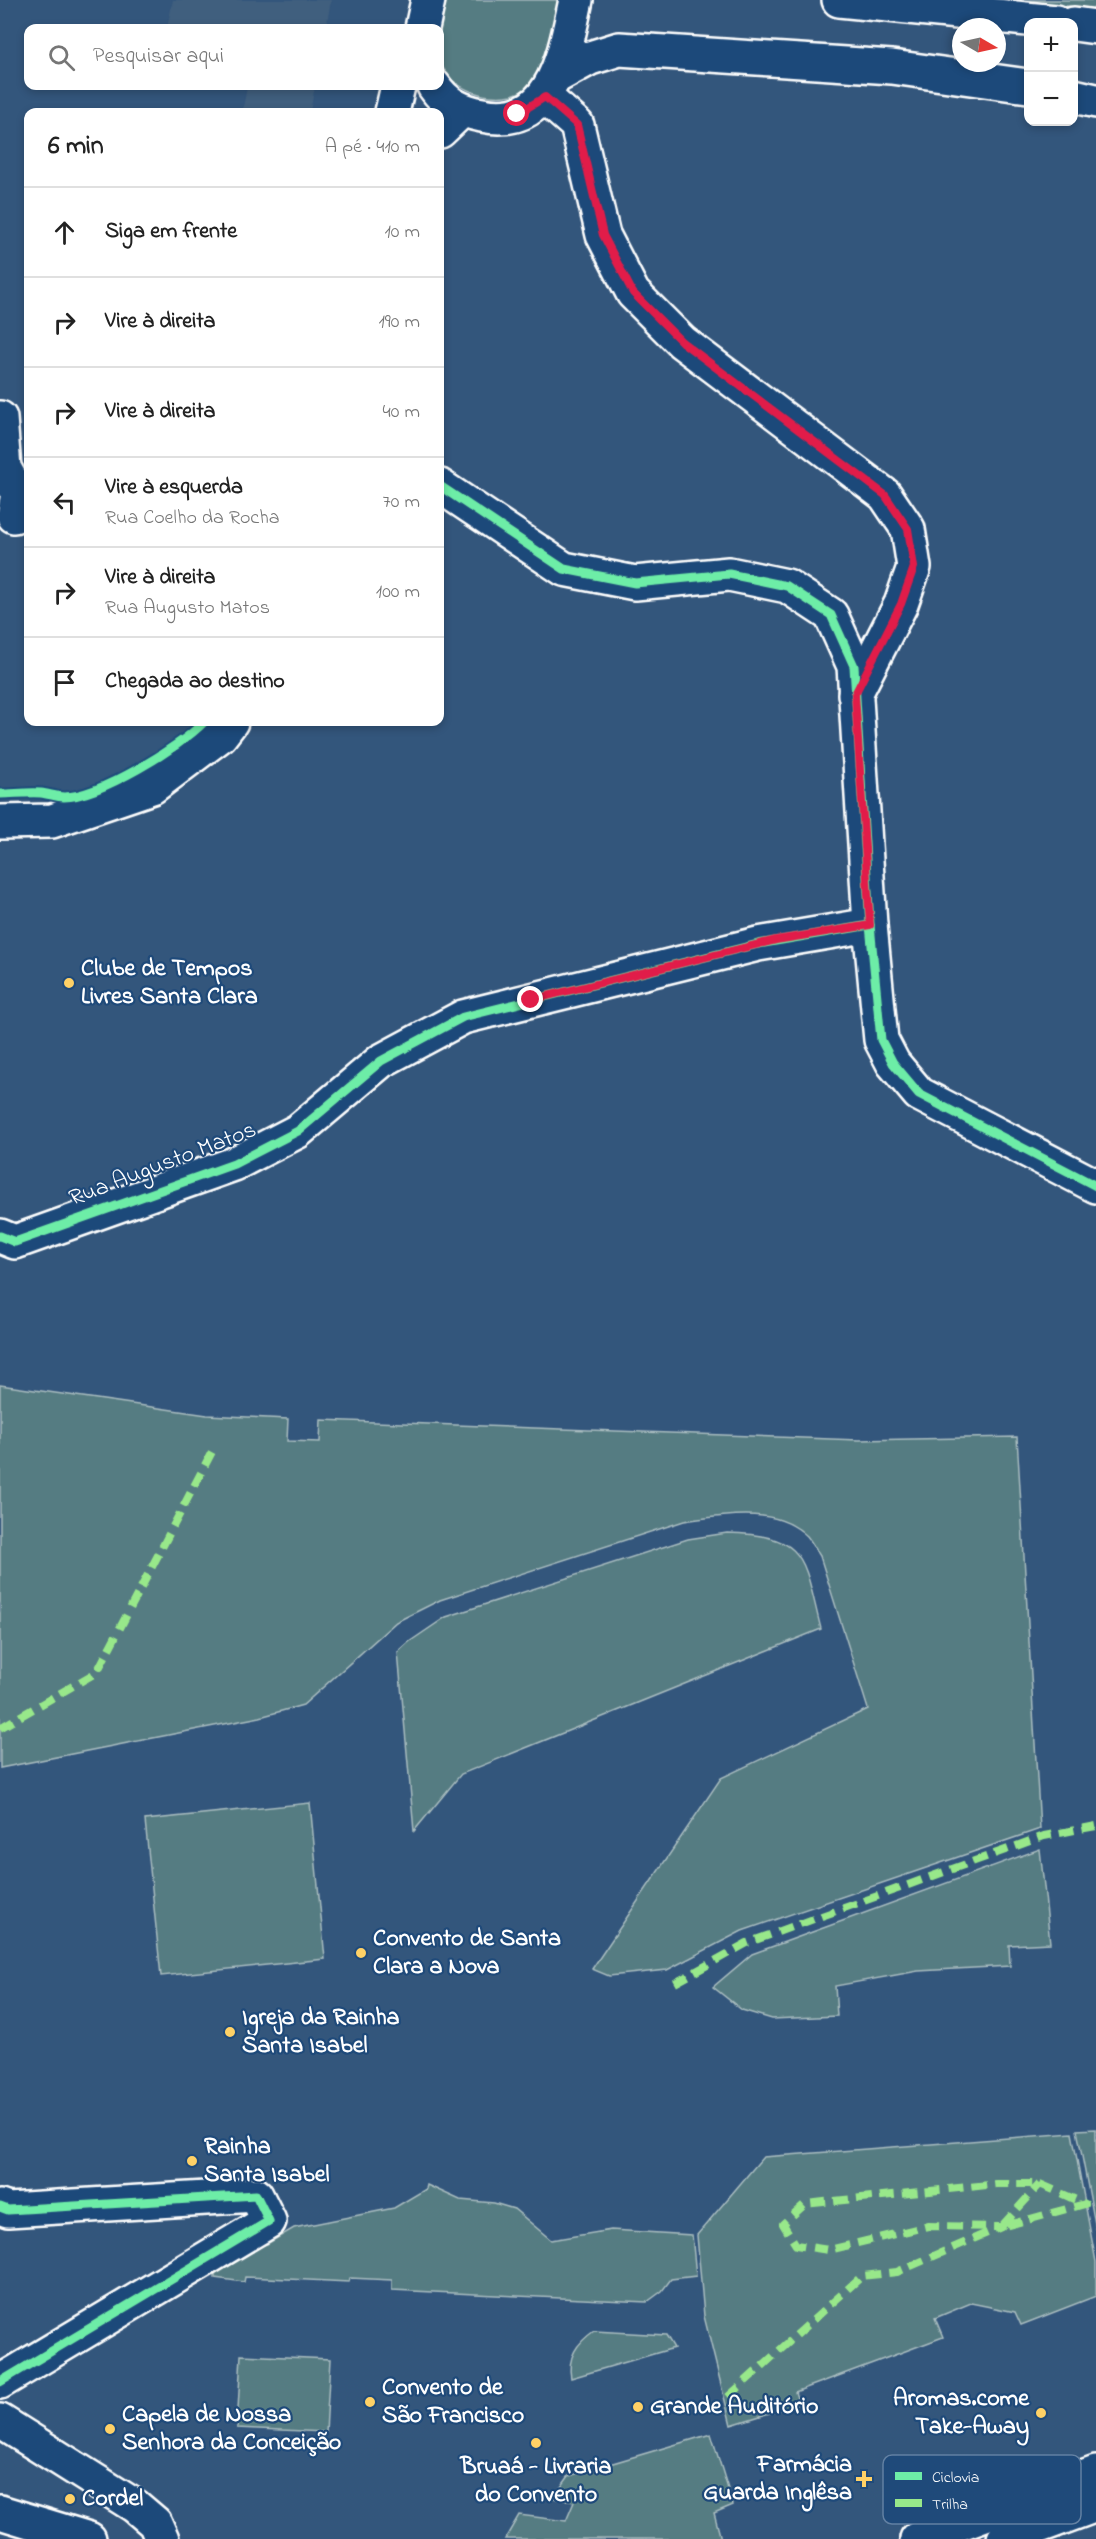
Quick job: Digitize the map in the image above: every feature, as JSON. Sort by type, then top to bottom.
[{"type":"street","points":[[423,24],[428,0]]},
{"type":"street","points":[[839,0],[1024,19]]},
{"type":"street","points":[[551,86],[573,13],[619,49]]},
{"type":"street","points":[[1078,25],[1096,27]]},
{"type":"street","points":[[437,90],[450,121],[517,114],[590,58],[619,49],[892,67],[1024,85]]},
{"type":"street","points":[[551,86],[577,125],[603,235],[633,293],[682,342],[885,495],[908,529],[914,567],[901,604],[855,694]]},
{"type":"street","points":[[393,108],[397,90]]},
{"type":"street","points":[[1078,97],[1096,101]]},
{"type":"street","points":[[0,418],[4,468],[18,493],[14,516]]},
{"type":"street","points":[[444,489],[564,569],[635,583],[729,574],[787,586],[831,615],[854,666],[870,925],[882,1040],[893,1063],[919,1094],[1096,1186]]},
{"type":"street","points":[[0,822],[52,821],[153,787],[221,735],[228,726]]},
{"type":"street","name":"Rua Augusto Matos","points":[[0,1236],[15,1242],[234,1164],[298,1131],[381,1061],[463,1017],[758,944],[870,925]]},
{"type":"street","points":[[0,2207],[8,2210],[256,2195],[269,2221],[0,2382]]},
{"type":"street","points":[[0,2421],[135,2506],[155,2523],[162,2539]]},
{"type":"street","points":[[1081,2479],[1096,2473]]},
{"type":"street","points":[[1081,2511],[1096,2505]]},
{"type":"street","points":[[0,2512],[89,2539]]},
{"type":"street","points":[[917,2539],[958,2524]]},
{"type":"street","points":[[1004,2539],[1045,2524]]},
{"type":"shaded area","points":[[173,0],[331,0],[327,24],[168,24]]},
{"type":"shaded area","points":[[246,90],[314,90],[311,108],[243,108]]},
{"type":"green space","points":[[441,0],[566,0],[542,79],[512,95],[479,94],[468,90],[450,77],[444,69],[444,24],[437,24]]},
{"type":"green space","points":[[1006,0],[1096,0],[1096,9]]},
{"type":"green space","points":[[0,1385],[207,1415],[288,1419],[287,1441],[320,1442],[321,1420],[859,1440],[1017,1437],[1040,1829],[742,1931],[667,1970],[609,1976],[592,1969],[721,1778],[868,1709],[820,1556],[814,1546],[807,1536],[794,1526],[764,1516],[748,1515],[684,1521],[440,1600],[396,1622],[303,1705],[260,1717],[0,1768]]},
{"type":"green space","points":[[727,1533],[774,1539],[788,1546],[798,1556],[805,1568],[821,1629],[461,1774],[414,1831],[398,1652],[446,1617],[688,1539]]},
{"type":"green space","points":[[310,1803],[325,1959],[161,1976],[145,1820]]},
{"type":"green space","points":[[1040,1849],[1050,1943],[1009,1945],[1010,1966],[918,1971],[835,1986],[837,2016],[772,2019],[742,2010],[713,1987],[752,1954]]},
{"type":"green space","points":[[1096,2129],[1096,2229],[1077,2130]]},
{"type":"green space","points":[[1072,2133],[1096,2262],[1096,2296],[1021,2325],[1015,2312],[971,2303],[935,2318],[943,2337],[795,2392],[799,2404],[731,2425],[704,2316],[697,2235],[763,2157]]},
{"type":"green space","points":[[427,2185],[460,2200],[494,2203],[514,2209],[551,2240],[611,2230],[692,2235],[696,2276],[671,2279],[662,2291],[647,2302],[392,2290],[392,2280],[350,2278],[349,2282],[245,2277],[244,2282],[215,2278],[215,2268],[258,2246],[267,2244],[294,2228],[394,2208],[426,2189]]},
{"type":"green space","points":[[594,2331],[666,2335],[674,2348],[571,2378],[572,2357],[583,2340]]},
{"type":"green space","points":[[241,2355],[330,2359],[326,2432],[237,2428]]},
{"type":"green space","points":[[711,2434],[733,2505],[714,2513],[721,2539],[505,2539],[519,2515],[566,2521],[574,2502],[553,2498],[569,2476]]},
{"type":"marked path","points":[[0,1728],[97,1672],[215,1446]]},
{"type":"marked path","points":[[675,1983],[747,1943],[1044,1836],[1096,1826]]},
{"type":"marked path","points":[[728,2397],[862,2276],[897,2272],[1001,2227],[928,2226],[829,2250],[796,2245],[783,2224],[805,2204],[997,2184],[1040,2184],[1085,2204],[1001,2227],[1040,2184]]},
{"type":"cycle path","points":[[444,489],[564,569],[635,583],[729,574],[787,586],[831,615],[854,666],[870,925],[881,1040],[893,1063],[919,1094],[1096,1186]]},
{"type":"cycle path","points":[[0,794],[41,793],[64,797],[97,789],[158,757],[200,726]]},
{"type":"cycle path","points":[[0,1236],[15,1242],[234,1164],[298,1131],[381,1061],[463,1017],[758,944],[870,925]]},
{"type":"cycle path","points":[[0,2207],[8,2210],[256,2195],[269,2221],[0,2382]]},
{"type":"place","name":"Clube de Tempos Livres Santa Clara","points":[[69,983]]},
{"type":"place","name":"Convento de Santa Clara a Nova","points":[[361,1953]]},
{"type":"place","name":"Igreja da Rainha Santa Isabel","points":[[230,2032]]},
{"type":"place","name":"Rainha Santa Isabel","points":[[192,2161]]},
{"type":"place","name":"Convento de São Francisco","points":[[370,2402]]},
{"type":"place","name":"Grande Auditório","points":[[638,2407]]},
{"type":"place","name":"Aromas.come Take-Away","points":[[1041,2413]]},
{"type":"place","name":"Capela de Nossa Senhora da Conceição","points":[[110,2429]]},
{"type":"place","name":"Bruaá - Livraria do Convento","points":[[536,2443]]},
{"type":"place","name":"Farmácia Guarda Inglêsa","points":[[864,2479]]},
{"type":"place","name":"Cordel","points":[[70,2499]]},
{"type":"route","points":[[517,114],[545,97],[577,125],[603,235],[633,293],[682,342],[885,495],[908,529],[914,567],[901,604],[855,694],[870,925],[776,940],[531,1000]]}]
